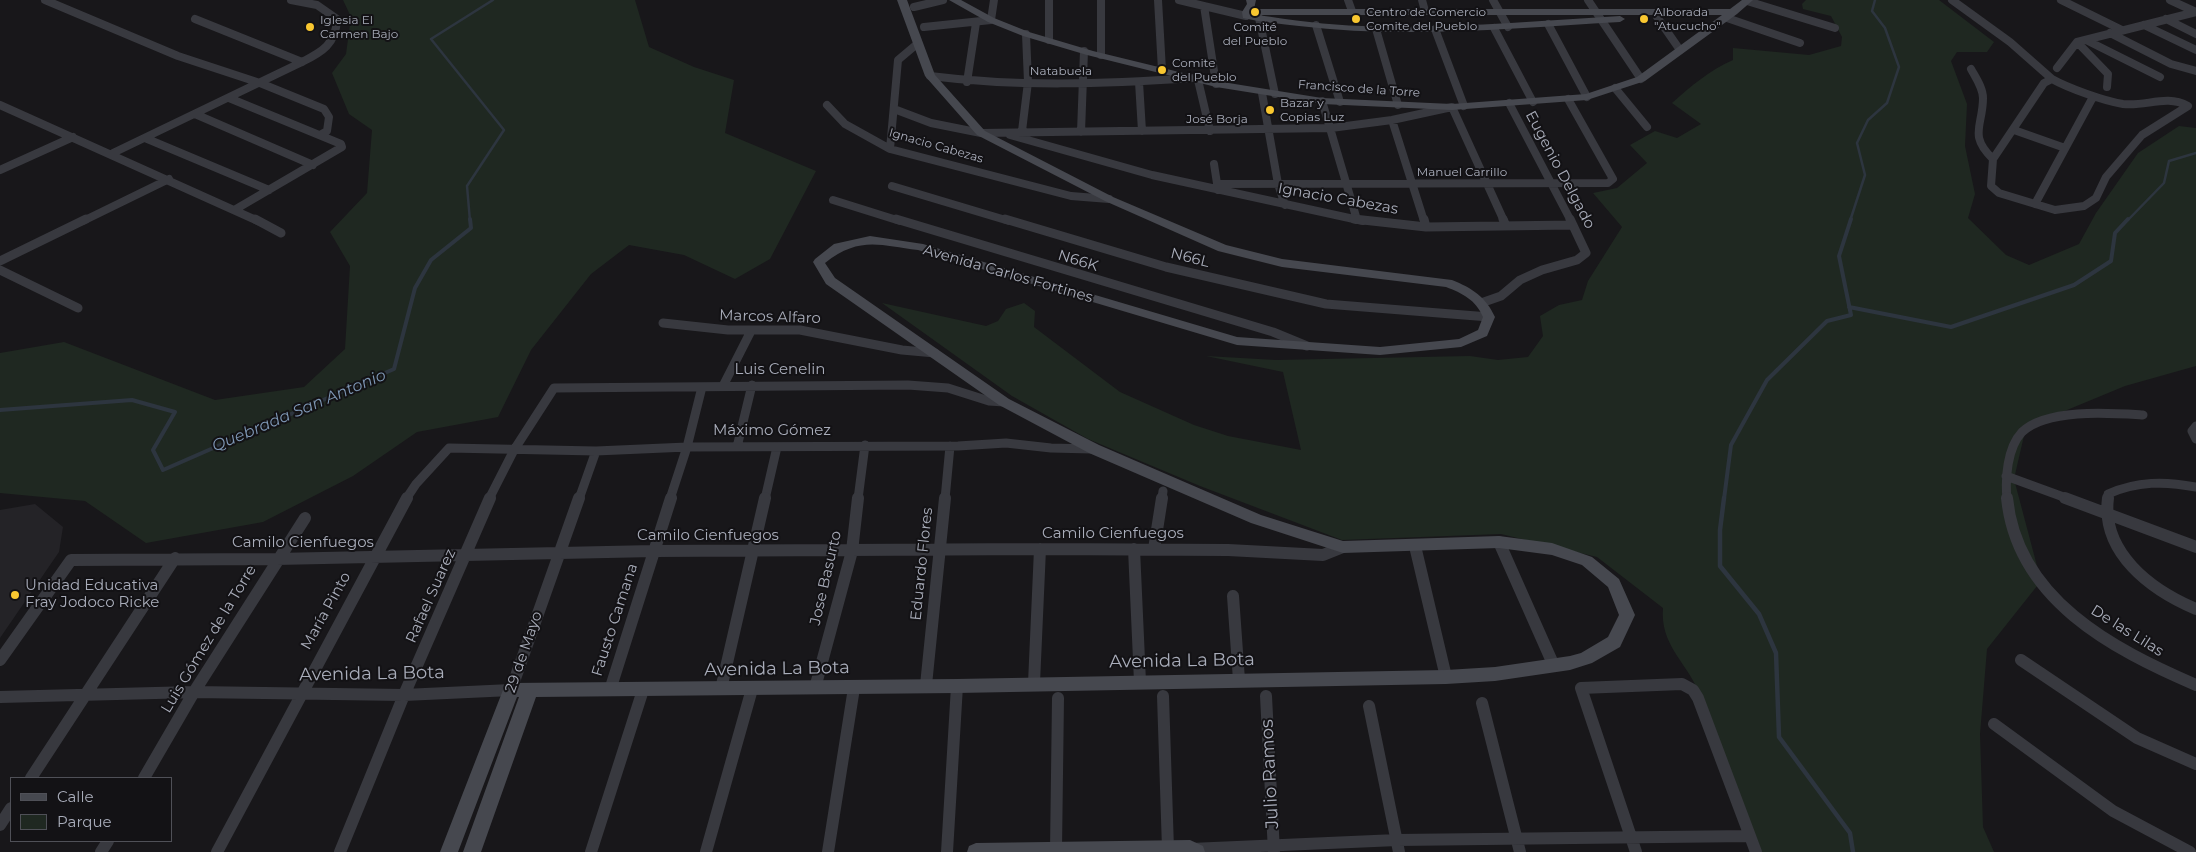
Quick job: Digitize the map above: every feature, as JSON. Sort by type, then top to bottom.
[{"type":"street","points":[[45,0],[178,56],[260,83],[328,112],[327,131],[320,134]]},
{"type":"street","points":[[113,153],[260,83],[321,52],[329,46],[338,31],[337,19],[317,5],[292,0]]},
{"type":"street","points":[[902,0],[930,76],[981,133]]},
{"type":"street","points":[[914,7],[943,0]]},
{"type":"street","name":"Francisco de la Torre","points":[[954,0],[991,20],[1026,34],[1084,51],[1216,84],[1262,93],[1322,101],[1452,107],[1587,97],[1641,79],[1748,1]]},
{"type":"street","points":[[924,27],[976,24],[991,20],[994,0]]},
{"type":"street","points":[[1049,0],[1049,40]]},
{"type":"street","points":[[1101,0],[1101,55]]},
{"type":"street","points":[[1158,0],[1162,70]]},
{"type":"street","points":[[1179,0],[1258,18],[1376,30],[1494,28],[1658,17],[1708,10]]},
{"type":"street","points":[[1246,14],[1252,4],[1252,0]]},
{"type":"street","points":[[1348,0],[1352,11]]},
{"type":"street","points":[[1422,0],[1425,11]]},
{"type":"street","points":[[1493,0],[1508,27]]},
{"type":"street","points":[[1588,0],[1604,20],[1641,79]]},
{"type":"street","points":[[1952,0],[2010,42],[2052,80],[2064,86],[2093,97],[2129,105],[2177,100],[2186,103],[2188,106],[2142,135],[2106,177],[2093,200],[2084,206],[2066,210],[2055,210],[2004,195],[1993,189],[1993,159],[2044,83],[2052,80]]},
{"type":"street","points":[[2061,0],[2122,30]]},
{"type":"street","points":[[2170,0],[2196,12]]},
{"type":"street","points":[[1748,1],[1835,28]]},
{"type":"street","points":[[1240,3],[1246,14]]},
{"type":"street","points":[[1204,6],[1216,84]]},
{"type":"street","points":[[1246,14],[1352,11],[1708,10],[1731,15],[1800,43]]},
{"type":"street","points":[[2057,68],[2077,42],[2196,12]]},
{"type":"street","points":[[1658,17],[1680,50]]},
{"type":"street","points":[[1258,18],[1275,94]]},
{"type":"street","points":[[195,19],[302,62]]},
{"type":"street","points":[[2166,19],[2196,34]]},
{"type":"street","points":[[967,82],[976,24]]},
{"type":"street","points":[[1548,24],[1587,97]]},
{"type":"street","points":[[1316,25],[1340,102]]},
{"type":"street","points":[[2144,25],[2196,50]]},
{"type":"street","points":[[1494,28],[1533,102]]},
{"type":"street","points":[[1376,30],[1398,105]]},
{"type":"street","points":[[1435,30],[1464,106]]},
{"type":"street","points":[[1022,132],[1028,82],[1026,34]]},
{"type":"street","points":[[2110,34],[2172,64],[2196,71]]},
{"type":"street","points":[[2086,40],[2160,77]]},
{"type":"street","points":[[2077,42],[2108,74],[2107,87]]},
{"type":"street","points":[[890,149],[898,60],[917,44]]},
{"type":"street","points":[[1081,132],[1081,82],[1084,51]]},
{"type":"street","points":[[1971,69],[1983,97],[1977,139],[1980,148],[1993,159]]},
{"type":"street","name":"Natabuela","points":[[930,76],[967,82],[1139,82],[1195,79]]},
{"type":"street","points":[[1195,79],[1210,130]]},
{"type":"street","points":[[1139,82],[1142,131]]},
{"type":"street","points":[[1615,88],[1647,128]]},
{"type":"street","points":[[1262,93],[1278,184],[1284,205]]},
{"type":"street","points":[[2035,204],[2093,97]]},
{"type":"street","points":[[229,98],[320,134],[342,146],[340,150],[236,209]]},
{"type":"street","name":"Manuel Carrillo","points":[[1002,132],[1152,175],[1218,187],[1347,183],[1602,184],[1613,180],[1568,99]]},
{"type":"street","points":[[1322,101],[1347,183],[1356,220]]},
{"type":"street","name":"Eugenio Delgado","points":[[1482,303],[1501,296],[1520,280],[1586,253],[1586,249],[1574,225],[1509,104]]},
{"type":"street","points":[[0,105],[113,153],[236,209],[281,233]]},
{"type":"street","name":"Ignacio Cabezas","points":[[827,105],[845,124],[890,149],[1071,196],[1109,199]]},
{"type":"street","points":[[1452,107],[1485,184],[1506,226]]},
{"type":"street","name":"José Borja","points":[[981,133],[1331,128],[1392,120],[1452,107]]},
{"type":"street","points":[[894,109],[931,123],[981,133],[1109,199],[1222,248],[1282,263],[1448,283],[1470,291],[1482,303],[1489,317]]},
{"type":"street","points":[[195,114],[313,165]]},
{"type":"street","points":[[1392,120],[1426,227]]},
{"type":"street","points":[[2014,130],[2065,148]]},
{"type":"street","points":[[0,170],[73,137]]},
{"type":"street","points":[[145,138],[269,190]]},
{"type":"street","points":[[1214,164],[1218,187]]},
{"type":"street","points":[[0,261],[169,179]]},
{"type":"street","name":"N66L","points":[[892,186],[1166,267],[1265,291],[1326,304],[1489,317]]},
{"type":"street","name":"Ignacio Cabezas","points":[[1218,187],[1284,205],[1356,220],[1426,227],[1574,225]]},
{"type":"street","name":"N66K","points":[[833,200],[1125,290],[1273,332],[1314,348]]},
{"type":"street","name":"Avenida Carlos Fortines","points":[[1489,317],[1483,332],[1461,343],[1380,350],[1314,348],[1237,341],[919,247],[870,240],[838,247],[819,262],[830,281],[1004,402],[1094,449],[1256,519],[1343,548],[1499,542],[1552,548],[1587,561],[1614,583],[1627,615],[1614,642],[1586,658],[1554,666]]},
{"type":"street","points":[[0,270],[78,308]]},
{"type":"street","name":"Marcos Alfaro","points":[[662,323],[702,329],[797,330],[839,336],[916,353],[935,353]]},
{"type":"street","points":[[723,386],[751,331]]},
{"type":"street","points":[[737,447],[752,384]]},
{"type":"street","name":"Luis Cenelin","points":[[554,388],[702,387],[752,384],[908,385],[948,388],[988,401],[1004,402]]},
{"type":"street","name":"Fausto Camana","points":[[610,690],[687,446],[702,387]]},
{"type":"street","name":"Rafael Suarez","points":[[340,852],[404,694],[466,554],[514,450],[554,388]]},
{"type":"street","name":"De las Lilas","points":[[2143,415],[2084,414],[2053,419],[2030,426],[2019,435],[2012,450],[2006,476],[2008,518],[2025,564],[2048,592],[2089,628],[2163,671],[2196,685]]},
{"type":"street","name":"Máximo Gómez","points":[[449,448],[596,450],[687,446],[950,446],[1006,443],[1051,448],[1094,449]]},
{"type":"street","name":"Jose Basurto","points":[[815,688],[852,550],[865,445]]},
{"type":"street","name":"Eduardo Flores","points":[[926,685],[950,446]]},
{"type":"street","points":[[721,689],[777,447]]},
{"type":"street","name":"María Pinto","points":[[217,852],[299,695],[400,509],[416,484],[449,448]]},
{"type":"street","name":"29 de Mayo","points":[[448,852],[511,690],[596,450]]},
{"type":"street","points":[[2006,476],[2196,546]]},
{"type":"street","points":[[2196,487],[2159,481],[2123,486],[2108,494],[2106,514],[2114,538],[2128,562],[2153,586],[2169,597],[2196,609]]},
{"type":"street","points":[[1154,549],[1163,491]]},
{"type":"street","name":"Luis Gómez de la Torre","points":[[145,777],[194,692],[276,559],[305,518]]},
{"type":"street","points":[[1499,542],[1554,666]]},
{"type":"street","points":[[1415,546],[1446,677]]},
{"type":"street","name":"Camilo Cienfuegos","points":[[0,660],[71,560],[374,558],[466,554],[654,551],[1040,549],[1154,549],[1323,556],[1343,548]]},
{"type":"street","points":[[1034,684],[1040,549]]},
{"type":"street","points":[[1134,549],[1140,682]]},
{"type":"street","points":[[32,777],[174,558]]},
{"type":"street","points":[[1233,596],[1239,680]]},
{"type":"street","points":[[2021,660],[2137,738],[2196,764]]},
{"type":"street","name":"Avenida La Bota","points":[[0,697],[194,692],[299,695],[511,690],[854,688],[926,685],[1446,677],[1554,666]]},
{"type":"street","points":[[1636,852],[1581,688],[1682,684],[1692,690],[1698,698],[1756,852]]},
{"type":"street","points":[[947,852],[957,686]]},
{"type":"street","points":[[828,852],[854,688]]},
{"type":"street","points":[[706,852],[752,689]]},
{"type":"street","name":"29 de Mayo","points":[[472,852],[530,690]]},
{"type":"street","points":[[591,852],[643,690]]},
{"type":"street","points":[[1163,696],[1168,849]]},
{"type":"street","name":"Julio Ramos","points":[[1266,696],[1273,848]]},
{"type":"street","points":[[1056,850],[1058,698]]},
{"type":"street","points":[[1482,703],[1520,852]]},
{"type":"street","points":[[1369,706],[1398,846]]},
{"type":"street","points":[[1994,724],[2092,799],[2161,840],[2190,852]]},
{"type":"street","points":[[0,825],[10,810]]},
{"type":"street","points":[[976,852],[1398,846],[1516,838],[1750,836]]},
{"type":"shaded area","name":"Unidad Educativa Fray Jodoco Ricke","points":[[35,504],[63,527],[59,552],[0,638],[0,510]]},
{"type":"green space","points":[[343,0],[635,0],[649,47],[694,67],[734,80],[725,133],[816,171],[770,259],[735,279],[684,255],[629,245],[591,274],[531,350],[498,417],[417,432],[353,476],[263,522],[146,543],[85,501],[0,493],[0,353],[64,342],[215,400],[304,387],[345,349],[350,266],[330,232],[367,193],[372,130],[349,114],[332,73],[346,54],[351,17]]},
{"type":"green space","points":[[1806,0],[1939,0],[1994,42],[1987,52],[1957,52],[1951,61],[1967,104],[1965,146],[1975,194],[1968,218],[2006,255],[2029,265],[2079,244],[2096,213],[2138,153],[2179,126],[2196,128],[2196,366],[2125,386],[2026,427],[2014,479],[2041,581],[1987,649],[1980,734],[1983,827],[1994,852],[1756,852],[1714,730],[1698,690],[1674,652],[1665,632],[1663,608],[1597,557],[1501,534],[1342,540],[1200,486],[1088,439],[1012,396],[882,303],[986,326],[998,321],[1006,309],[1024,303],[1035,311],[1034,327],[1120,392],[1194,425],[1228,436],[1301,450],[1283,372],[1206,356],[1276,360],[1470,356],[1498,360],[1528,357],[1543,336],[1540,316],[1559,305],[1582,300],[1588,281],[1622,227],[1593,193],[1617,188],[1647,163],[1630,145],[1655,131],[1677,138],[1701,124],[1672,103],[1701,79],[1733,60],[1733,48],[1809,55],[1841,46],[1842,37],[1831,16],[1803,9],[1802,4]]},
{"type":"waterway","name":"Quebrada San Antonio","points":[[470,221],[467,186],[504,130],[431,39],[493,0]]},
{"type":"waterway","points":[[1850,221],[1865,175],[1857,143],[1868,120],[1887,103],[1899,67],[1885,28],[1872,11],[1875,0]]},
{"type":"waterway","points":[[2127,221],[2164,183],[2169,161],[2196,153]]},
{"type":"waterway","name":"Quebrada San Antonio","points":[[0,410],[132,400],[175,412],[153,450],[163,470],[394,369],[415,288],[431,260],[471,228],[470,219]]},
{"type":"waterway","points":[[1849,307],[1839,256],[1851,219]]},
{"type":"waterway","points":[[1849,307],[1951,327],[2074,285],[2111,261],[2115,233],[2128,219]]},
{"type":"waterway","points":[[1724,499],[1731,445],[1767,380],[1827,321],[1851,315],[1849,307]]},
{"type":"waterway","points":[[1724,498],[1720,530],[1720,566],[1759,614],[1776,653],[1779,737],[1850,833],[1853,852]]},
{"type":"place","name":"Comité del Pueblo","points":[[1255,12]]},
{"type":"place","name":"Centro de Comercio Comite del Pueblo","points":[[1356,19]]},
{"type":"place","name":"Alborada \"Atucucho\"","points":[[1644,19]]},
{"type":"place","name":"Iglesia El Carmen Bajo","points":[[310,27]]},
{"type":"place","name":"Comite del Pueblo","points":[[1162,70]]},
{"type":"place","name":"Bazar y Copias Luz","points":[[1270,110]]},
{"type":"place","name":"Unidad Educativa Fray Jodoco Ricke","points":[[15,595]]}]
